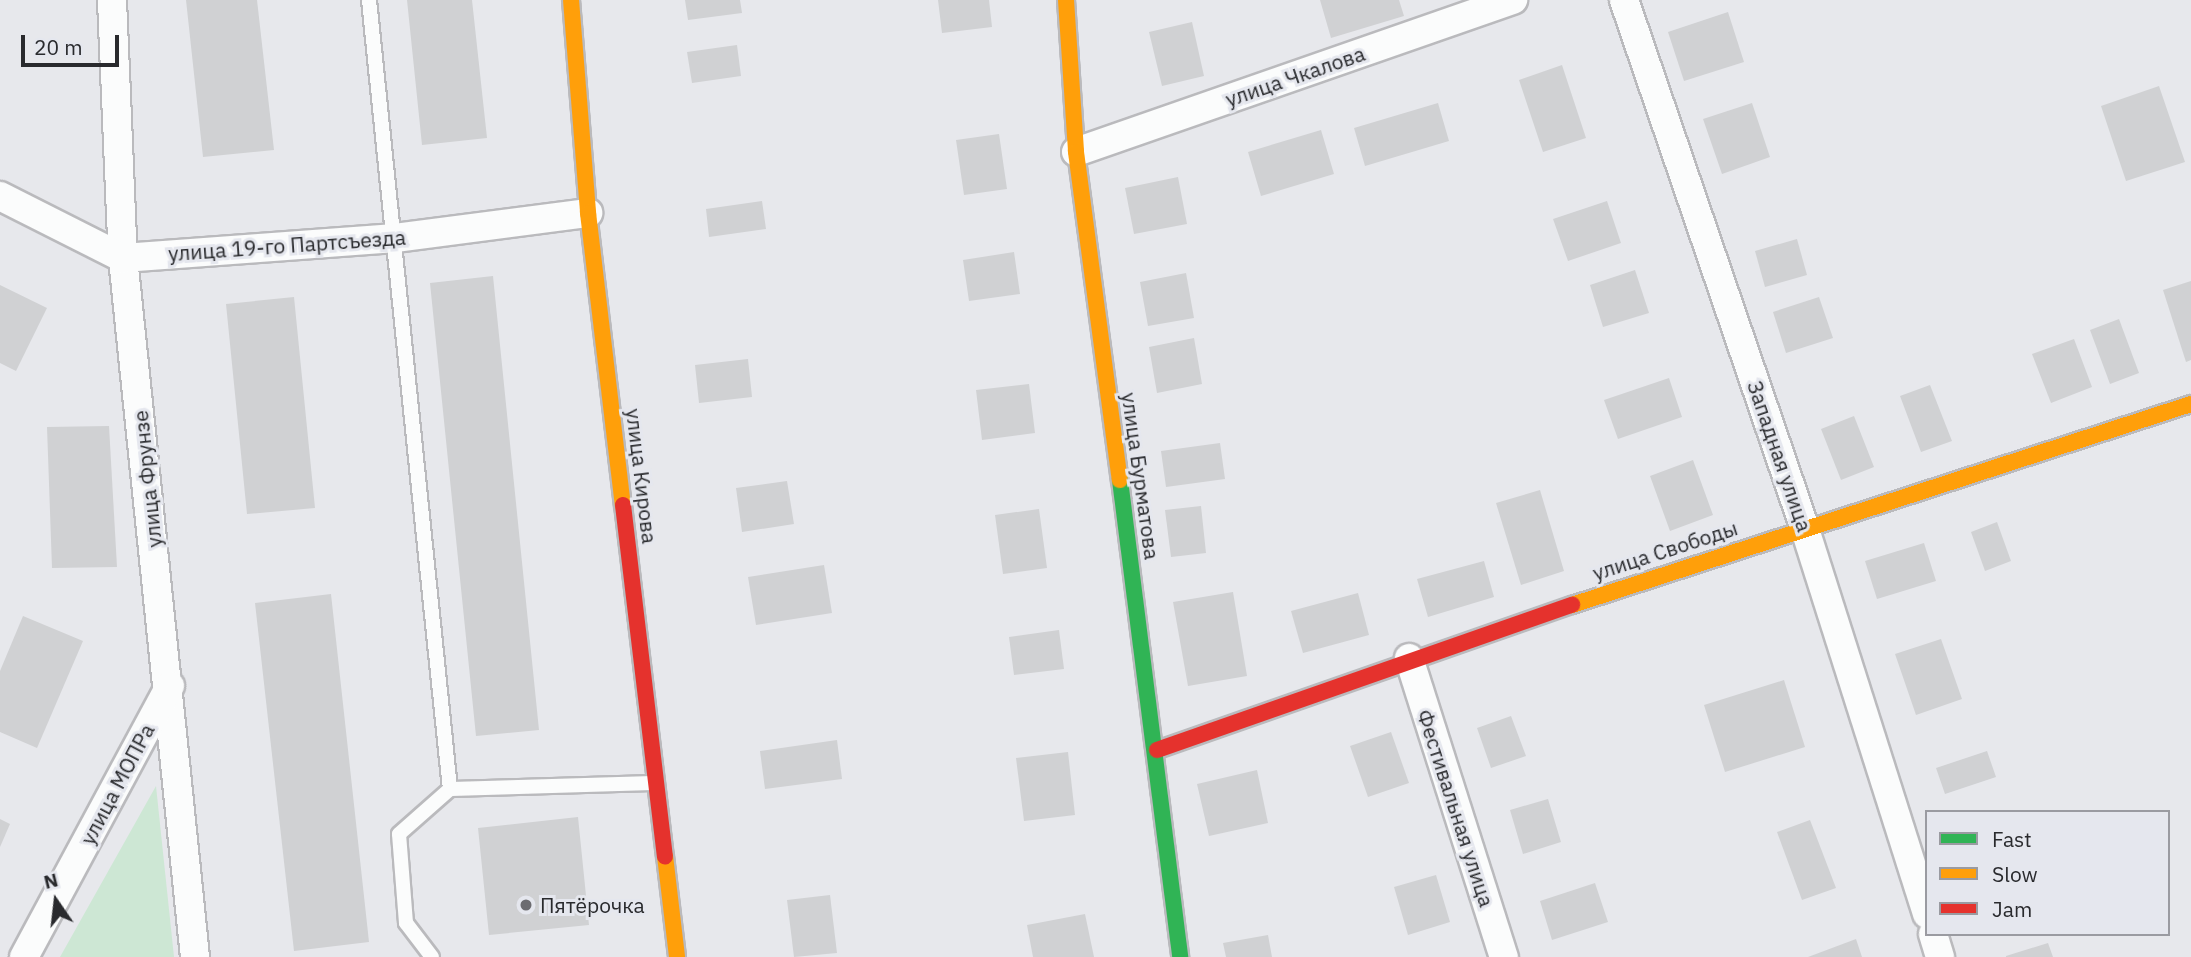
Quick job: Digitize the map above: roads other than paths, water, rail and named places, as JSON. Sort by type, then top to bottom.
[{"type":"street","name":"улица Фрунзе","points":[[112,0],[123,258],[170,686],[195,957]]},
{"type":"street","name":"улица Кирова","points":[[571,0],[588,213],[659,783],[677,957]]},
{"type":"street","name":"улица Бурматова","points":[[1066,0],[1076,152],[1157,750],[1180,957]]},
{"type":"street","name":"улица Чкалова","points":[[1076,152],[1513,0]]},
{"type":"street","name":"Западная улица","points":[[1624,0],[1804,526],[1925,908]]},
{"type":"street","points":[[0,196],[123,258]]},
{"type":"street","name":"улица 19-го Партсъезда","points":[[123,258],[394,238],[588,213]]},
{"type":"street","name":"улица Свободы","points":[[1157,750],[1409,658],[1804,526],[2191,404]]},
{"type":"street","name":"Фестивальная улица","points":[[1409,658],[1504,957]]},
{"type":"street","name":"улица МОПРа","points":[[24,957],[170,686]]},
{"type":"street","points":[[1934,936],[1940,957]]},
{"type":"lane","points":[[369,0],[450,789]]},
{"type":"lane","points":[[432,957],[406,923],[399,834],[450,789],[659,783]]},
{"type":"place","name":"Пятёрочка","points":[[526,905]]}]
